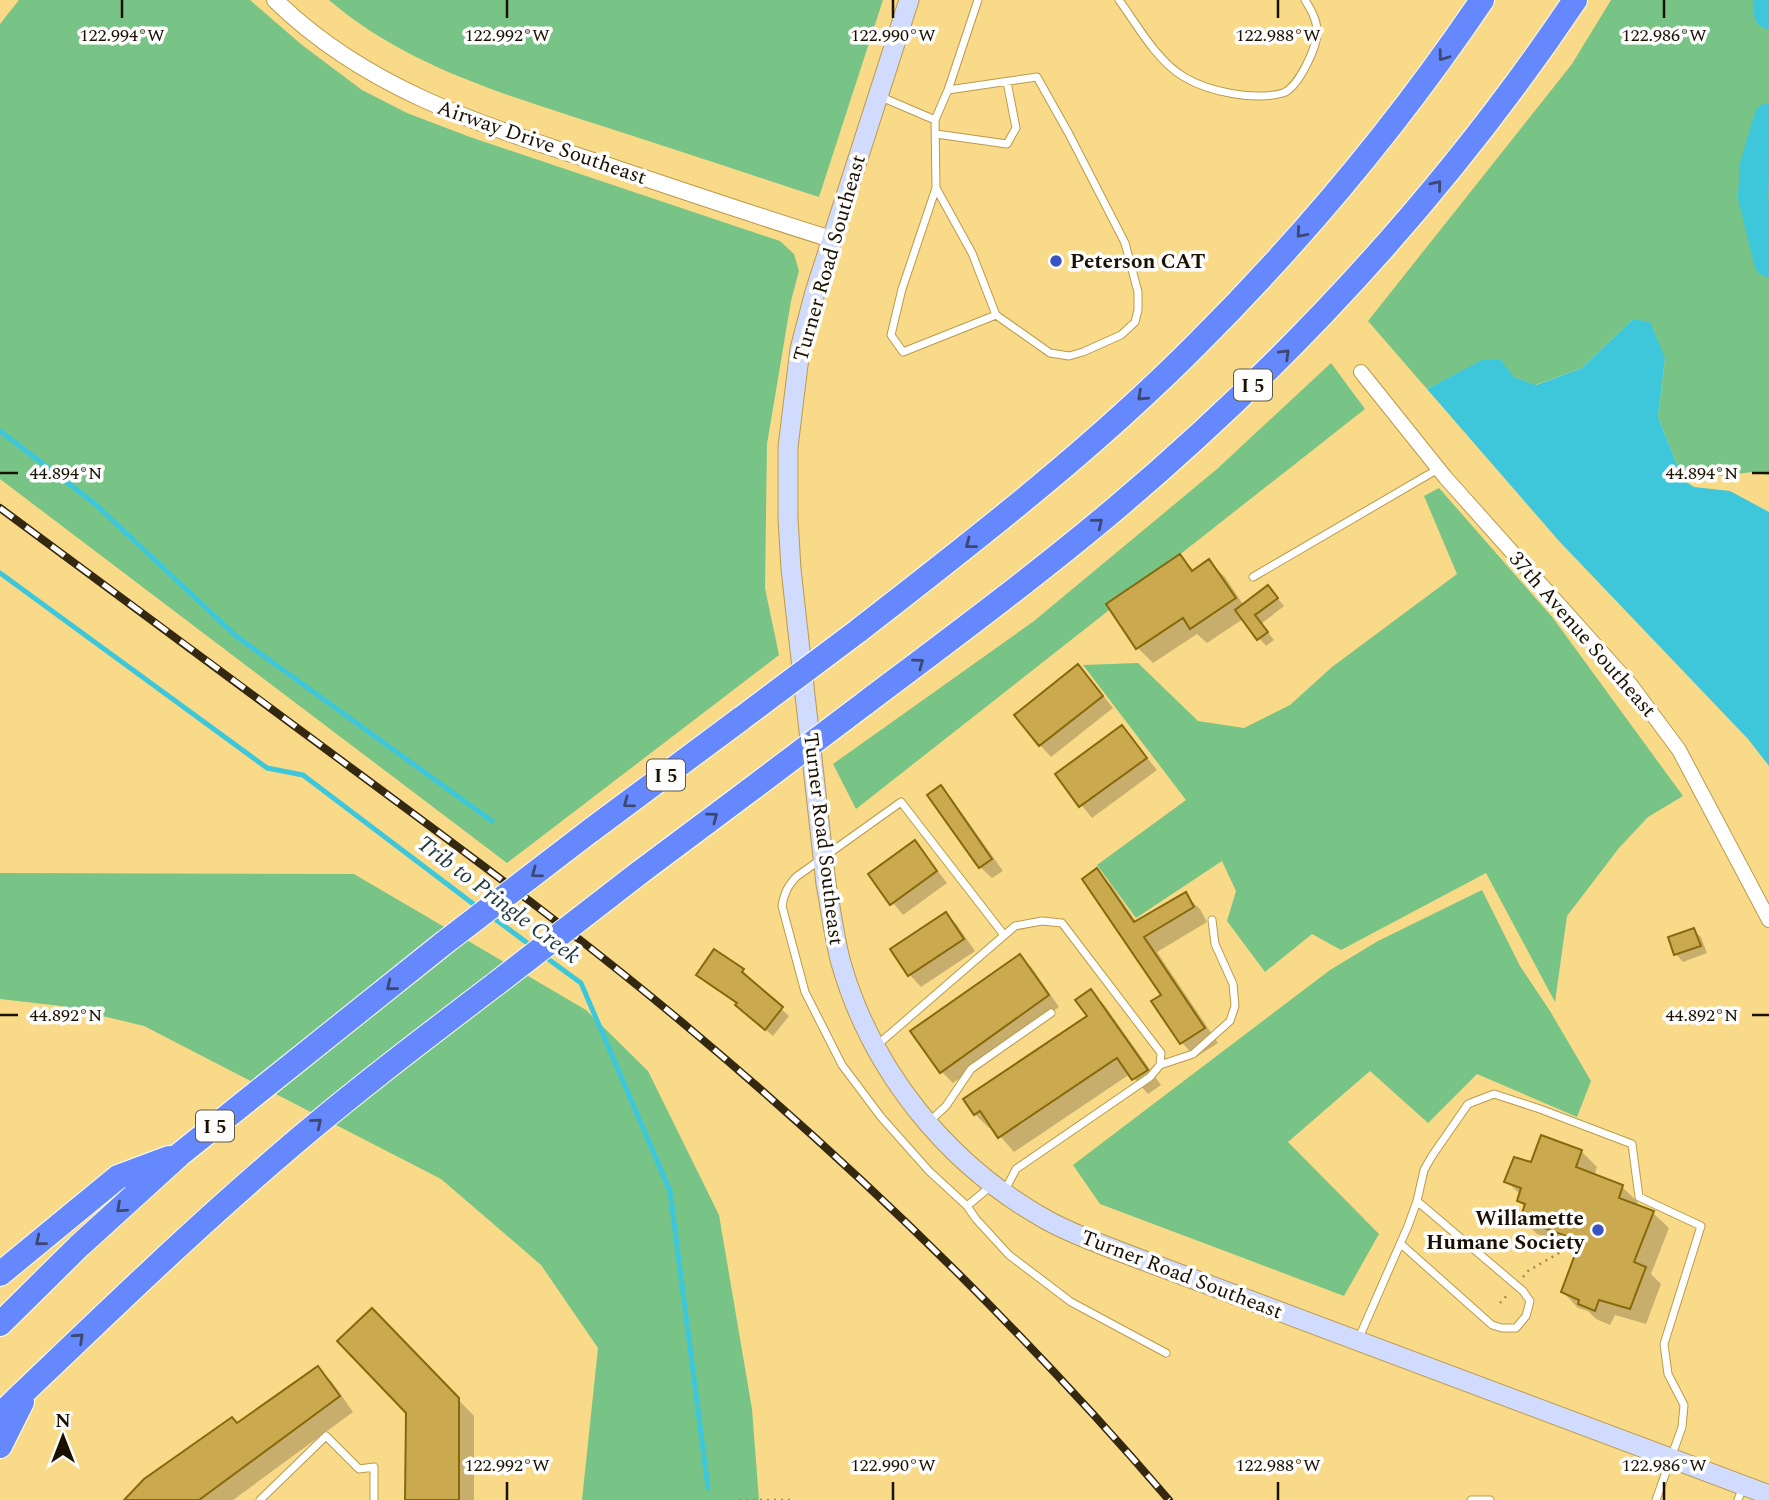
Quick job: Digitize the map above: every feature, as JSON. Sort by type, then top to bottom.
[{"type":"highway","name":"I 5","points":[[0,1324],[79,1246],[179,1155],[444,943],[858,631],[971,544],[1060,470],[1198,345],[1267,271],[1402,114],[1482,0]]},
{"type":"highway","name":"I 5","points":[[0,1415],[150,1270],[265,1167],[352,1094],[639,873],[1027,581],[1115,509],[1208,427],[1294,345],[1432,192],[1536,57],[1574,0]]},
{"type":"highway","name":"I 5","points":[[0,1274],[118,1177],[179,1155]]},
{"type":"highway","points":[[0,1446],[31,1386]]},
{"type":"main road","name":"Turner Road Southeast","points":[[909,0],[831,239],[800,349],[792,407],[787,480],[791,569],[824,858],[841,962],[854,1000],[889,1071],[928,1123],[963,1160],[998,1189],[1047,1221],[1672,1458],[1741,1493],[1769,1495]]},
{"type":"street","name":"Airway Drive Southeast","points":[[275,0],[305,27],[367,71],[440,108],[831,239]]},
{"type":"street","name":"37th Avenue Southeast","points":[[1361,372],[1438,468],[1630,684],[1656,718],[1679,750],[1769,920]]},
{"type":"lane","points":[[978,0],[948,90],[935,120],[936,188],[902,289],[891,335],[903,352],[996,315]]},
{"type":"lane","points":[[1119,0],[1164,61],[1185,78],[1238,95],[1259,95],[1282,93],[1292,88],[1312,51],[1318,32],[1314,15],[1305,0]]},
{"type":"lane","points":[[936,188],[972,253],[996,315],[1050,353],[1069,356],[1121,335],[1135,322],[1139,310],[1139,292],[1125,243],[1037,78],[948,90]]},
{"type":"lane","points":[[936,134],[1007,144],[1016,128],[1007,82]]},
{"type":"lane","points":[[878,96],[935,120]]},
{"type":"lane","points":[[1253,577],[1438,468]]},
{"type":"lane","points":[[1004,935],[901,802],[796,877],[788,886],[782,906],[806,992],[842,1065],[881,1117],[929,1171],[967,1206],[995,1241],[1024,1268],[1071,1302],[1166,1353]]},
{"type":"lane","points":[[967,1206],[998,1189],[1017,1169],[1150,1077],[1160,1065],[1193,1054],[1230,1021],[1235,1006],[1233,984],[1215,944],[1212,920]]},
{"type":"lane","points":[[876,1046],[1015,926],[1042,921],[1062,923],[1161,1053],[1160,1065]]},
{"type":"lane","points":[[928,1123],[946,1106],[971,1069],[1051,1013]]},
{"type":"lane","points":[[1358,1340],[1401,1244],[1417,1201],[1424,1170],[1468,1104],[1494,1094],[1632,1144],[1639,1197],[1701,1226],[1664,1344],[1668,1374],[1684,1405],[1682,1427],[1656,1500]]},
{"type":"lane","points":[[1401,1244],[1492,1325],[1516,1328],[1526,1316],[1530,1301],[1516,1285],[1417,1201]]},
{"type":"lane","points":[[260,1500],[326,1436],[359,1469],[374,1467],[373,1500]]},
{"type":"lane","points":[[1471,1500],[1490,1500]]},
{"type":"path","points":[[1500,1303],[1528,1271],[1580,1241]]},
{"type":"path","points":[[739,1500],[793,1500]]},
{"type":"green space","points":[[19,0],[250,0],[302,45],[362,90],[407,113],[470,137],[780,241],[794,254],[799,271],[791,301],[767,444],[765,588],[779,655],[507,863],[0,479],[0,24]]},
{"type":"green space","points":[[329,0],[883,0],[819,197],[530,103],[459,76],[391,44]]},
{"type":"green space","points":[[1611,0],[1769,0],[1769,475],[1753,472],[1683,480],[1658,417],[1665,358],[1633,319],[1582,368],[1535,385],[1482,361],[1427,389],[1368,321],[1572,64]]},
{"type":"green space","points":[[1331,363],[1365,409],[856,809],[833,764],[1034,621],[1217,469]]},
{"type":"green space","points":[[1439,488],[1553,618],[1683,796],[1648,817],[1619,848],[1567,916],[1555,1002],[1486,873],[1341,950],[1312,934],[1265,972],[1227,921],[1236,891],[1222,861],[1136,918],[1097,865],[1186,800],[1083,665],[1138,663],[1198,721],[1244,728],[1290,705],[1332,667],[1457,574],[1424,496]]},
{"type":"green space","points":[[0,873],[354,874],[586,1010],[648,1071],[719,1215],[752,1409],[759,1500],[582,1500],[598,1348],[541,1265],[441,1179],[144,1026],[61,1006],[0,999]]},
{"type":"green space","points":[[1482,890],[1520,966],[1591,1081],[1577,1117],[1477,1074],[1428,1123],[1370,1071],[1288,1142],[1379,1234],[1344,1296],[1100,1204],[1073,1165],[1330,970],[1378,941]]},
{"type":"water","points":[[1633,319],[1650,322],[1665,358],[1658,417],[1683,480],[1694,487],[1730,491],[1769,512],[1769,766],[1748,739],[1559,541],[1427,389],[1482,360],[1500,359],[1514,377],[1536,385],[1582,368]]},
{"type":"building","points":[[1180,554],[1192,571],[1209,559],[1236,598],[1190,629],[1183,618],[1136,649],[1106,604]]},
{"type":"building","points":[[1268,585],[1278,598],[1255,615],[1268,632],[1257,640],[1235,610]]},
{"type":"building","points":[[1078,664],[1103,696],[1039,746],[1014,715]]},
{"type":"building","points":[[1122,725],[1147,758],[1079,807],[1055,774]]},
{"type":"building","points":[[941,785],[992,859],[979,868],[927,795]]},
{"type":"building","points":[[915,840],[937,871],[890,905],[868,874]]},
{"type":"building","points":[[1097,868],[1134,922],[1186,892],[1194,907],[1144,937],[1205,1028],[1180,1044],[1151,1001],[1161,995],[1082,879]]},
{"type":"building","points":[[946,912],[964,939],[908,976],[890,949]]},
{"type":"building","points":[[1694,928],[1701,946],[1674,955],[1668,937]]},
{"type":"building","points":[[714,949],[744,969],[742,972],[783,1007],[765,1030],[735,1005],[737,1003],[696,975]]},
{"type":"building","points":[[1020,954],[1049,995],[940,1073],[910,1031]]},
{"type":"building","points":[[1091,989],[1148,1070],[1132,1080],[1117,1058],[998,1138],[980,1111],[974,1115],[963,1099],[1087,1016],[1075,1000]]},
{"type":"building","name":"Willamette Humane Society","points":[[1541,1135],[1582,1150],[1576,1167],[1623,1185],[1619,1198],[1654,1211],[1634,1262],[1646,1267],[1630,1309],[1599,1300],[1595,1311],[1578,1304],[1579,1300],[1561,1292],[1580,1241],[1520,1219],[1525,1204],[1517,1201],[1521,1188],[1504,1182],[1514,1157],[1531,1162]]},
{"type":"building","points":[[372,1308],[459,1398],[459,1500],[405,1500],[406,1413],[337,1341]]},
{"type":"building","points":[[318,1366],[340,1396],[199,1500],[124,1500],[144,1479],[232,1417],[237,1423]]},
{"type":"waterway","points":[[1768,0],[1769,14]]},
{"type":"waterway","points":[[1769,118],[1755,165],[1753,197],[1769,262]]},
{"type":"waterway","points":[[0,431],[94,503],[236,636],[492,821]]},
{"type":"waterway","name":"Trib to Pringle Creek","points":[[0,573],[267,768],[303,775],[480,909]]},
{"type":"waterway","name":"Trib to Pringle Creek","points":[[491,916],[534,948]]},
{"type":"waterway","name":"Trib to Pringle Creek","points":[[544,956],[581,983],[670,1191],[708,1488]]},
{"type":"railway","points":[[0,508],[482,865],[690,1029],[879,1196],[999,1314],[1169,1500]]},
{"type":"place","name":"Peterson CAT","points":[[1056,261]]},
{"type":"place","name":"Willamette Humane Society","points":[[1598,1230]]}]
